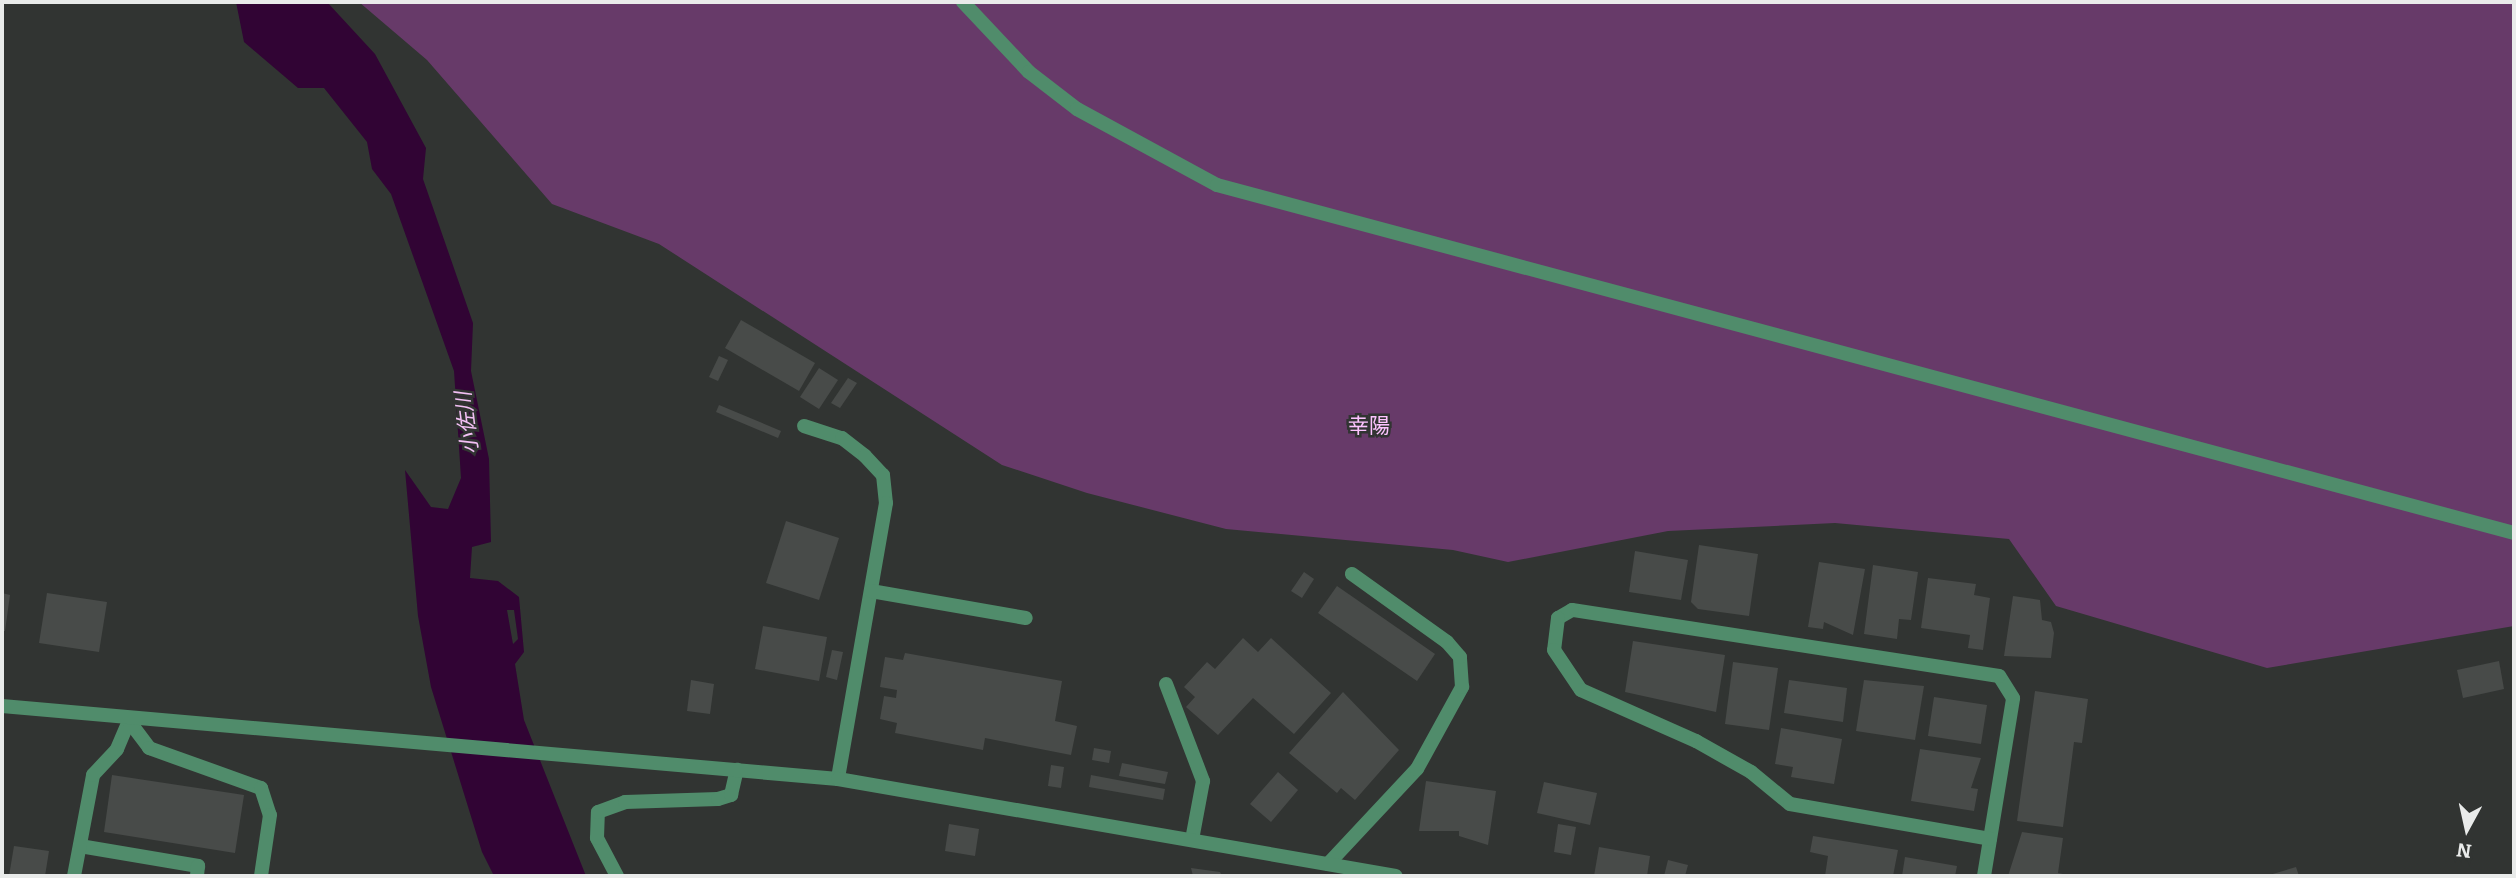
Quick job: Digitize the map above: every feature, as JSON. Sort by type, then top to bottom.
[{"type":"street","points":[[963,2],[1029,72],[1077,109],[1217,185],[2514,533]]},
{"type":"street","points":[[804,426],[842,438],[883,475],[886,503],[838,779]]},
{"type":"street","points":[[1328,864],[1417,769],[1462,687],[1460,657],[1447,642],[1352,574]]},
{"type":"street","points":[[871,591],[1026,618]]},
{"type":"street","points":[[1984,876],[2013,698],[1999,676],[1572,610],[1558,618],[1554,650],[1581,690],[1696,741],[1751,772],[1790,804],[1990,839]]},
{"type":"street","points":[[1167,684],[1203,781],[1192,841]]},
{"type":"street","points":[[2,706],[129,721],[559,754],[838,779],[1396,876]]},
{"type":"street","points":[[74,876],[93,775],[117,749],[129,721]]},
{"type":"street","points":[[129,721],[149,748],[261,788],[270,815],[261,876]]},
{"type":"street","points":[[617,876],[597,838],[598,812],[625,802],[718,799],[731,795],[737,771]]},
{"type":"street","points":[[80,846],[198,866],[197,876]]},
{"type":"shaded area","points":[[359,2],[2514,2],[2514,626],[2267,668],[2056,606],[2009,539],[1835,523],[1668,531],[1508,562],[1453,550],[1226,529],[1087,493],[1002,465],[659,244],[552,204],[427,60]]},
{"type":"water","name":"小佐川","points":[[236,2],[327,2],[375,54],[426,148],[423,179],[473,323],[471,371],[489,459],[491,542],[472,547],[470,578],[498,581],[519,597],[524,652],[515,664],[524,720],[586,876],[494,876],[482,852],[431,687],[418,616],[405,470],[431,507],[448,509],[461,478],[454,371],[391,194],[372,169],[367,142],[324,88],[298,88],[244,42]],"holes":[[[507,610],[514,610],[518,639],[513,644]]]},
{"type":"building","points":[[741,320],[815,363],[799,391],[725,348]]},
{"type":"building","points":[[719,356],[728,360],[718,381],[709,377]]},
{"type":"building","points":[[819,368],[838,380],[819,409],[800,397]]},
{"type":"building","points":[[848,378],[857,383],[840,408],[831,403]]},
{"type":"building","points":[[719,405],[781,431],[778,438],[716,412]]},
{"type":"building","points":[[786,521],[839,538],[819,600],[766,583]]},
{"type":"building","points":[[1699,545],[1758,554],[1749,616],[1698,609],[1691,602]]},
{"type":"building","points":[[1635,551],[1688,560],[1681,600],[1629,592]]},
{"type":"building","points":[[1819,562],[1865,569],[1853,635],[1824,622],[1823,629],[1808,627]]},
{"type":"building","points":[[1873,565],[1918,572],[1911,620],[1899,619],[1897,639],[1864,634]]},
{"type":"building","points":[[1304,572],[1314,579],[1302,598],[1291,591]]},
{"type":"building","points":[[1928,578],[1976,584],[1974,595],[1990,598],[1983,650],[1968,648],[1970,635],[1921,628]]},
{"type":"building","points":[[1337,586],[1435,654],[1417,681],[1318,613]]},
{"type":"building","points":[[2,593],[10,595],[5,631],[2,631]]},
{"type":"building","points":[[47,593],[107,602],[99,652],[39,643]]},
{"type":"building","points":[[2013,596],[2040,600],[2042,620],[2051,622],[2054,633],[2051,658],[2004,656]]},
{"type":"building","points":[[763,626],[827,637],[819,681],[755,669]]},
{"type":"building","points":[[1243,638],[1258,652],[1271,638],[1331,693],[1294,734],[1253,698],[1218,735],[1186,707],[1195,697],[1184,687],[1207,662],[1215,669]]},
{"type":"building","points":[[1633,641],[1725,655],[1716,712],[1625,692]]},
{"type":"building","points":[[832,650],[843,652],[837,680],[826,677]]},
{"type":"building","points":[[905,653],[1062,681],[1055,721],[1077,726],[1071,755],[985,738],[983,750],[895,733],[897,723],[880,719],[884,696],[896,698],[897,690],[880,687],[885,657],[903,660]]},
{"type":"building","points":[[2499,661],[2504,689],[2463,698],[2457,670]]},
{"type":"building","points":[[1733,662],[1778,668],[1769,730],[1725,724]]},
{"type":"building","points":[[691,680],[714,684],[710,714],[687,711]]},
{"type":"building","points":[[1789,680],[1847,688],[1843,722],[1784,713]]},
{"type":"building","points":[[1864,680],[1924,686],[1915,740],[1856,731]]},
{"type":"building","points":[[2035,691],[2088,699],[2082,743],[2074,742],[2063,827],[2017,821]]},
{"type":"building","points":[[1343,692],[1399,750],[1355,800],[1341,788],[1337,793],[1289,753]]},
{"type":"building","points":[[1934,697],[1987,705],[1981,744],[1928,736]]},
{"type":"building","points":[[1781,728],[1842,739],[1834,784],[1791,777],[1793,767],[1775,764]]},
{"type":"building","points":[[1094,748],[1111,751],[1109,763],[1092,760]]},
{"type":"building","points":[[1920,749],[1981,758],[1971,788],[1978,789],[1974,811],[1911,801]]},
{"type":"building","points":[[1122,763],[1168,772],[1165,784],[1119,776]]},
{"type":"building","points":[[1051,765],[1064,767],[1061,788],[1048,786]]},
{"type":"building","points":[[1278,772],[1298,790],[1271,822],[1250,804]]},
{"type":"building","points":[[112,775],[244,795],[235,853],[104,832]]},
{"type":"building","points":[[1091,775],[1165,789],[1163,800],[1089,787]]},
{"type":"building","points":[[1426,781],[1496,791],[1488,845],[1459,836],[1459,831],[1419,831]]},
{"type":"building","points":[[1544,782],[1597,793],[1590,825],[1537,813]]},
{"type":"building","points":[[949,824],[979,829],[975,856],[945,851]]},
{"type":"building","points":[[1558,824],[1576,827],[1571,855],[1554,852]]},
{"type":"building","points":[[2022,832],[2063,838],[2058,873],[2073,876],[2008,876]]},
{"type":"building","points":[[1813,836],[1898,850],[1893,876],[1825,876],[1828,856],[1810,852]]},
{"type":"building","points":[[14,846],[49,851],[45,876],[9,876]]},
{"type":"building","points":[[1599,847],[1650,856],[1647,876],[1594,876]]},
{"type":"building","points":[[1905,857],[1957,866],[1955,876],[1902,876]]},
{"type":"building","points":[[1668,860],[1688,865],[1685,876],[1664,876]]},
{"type":"building","points":[[2296,867],[2299,876],[2266,876]]},
{"type":"building","points":[[1191,868],[1220,872],[1222,876],[1193,876]]},
{"type":"district","name":"幸陽","points":[[1369,426]]}]
